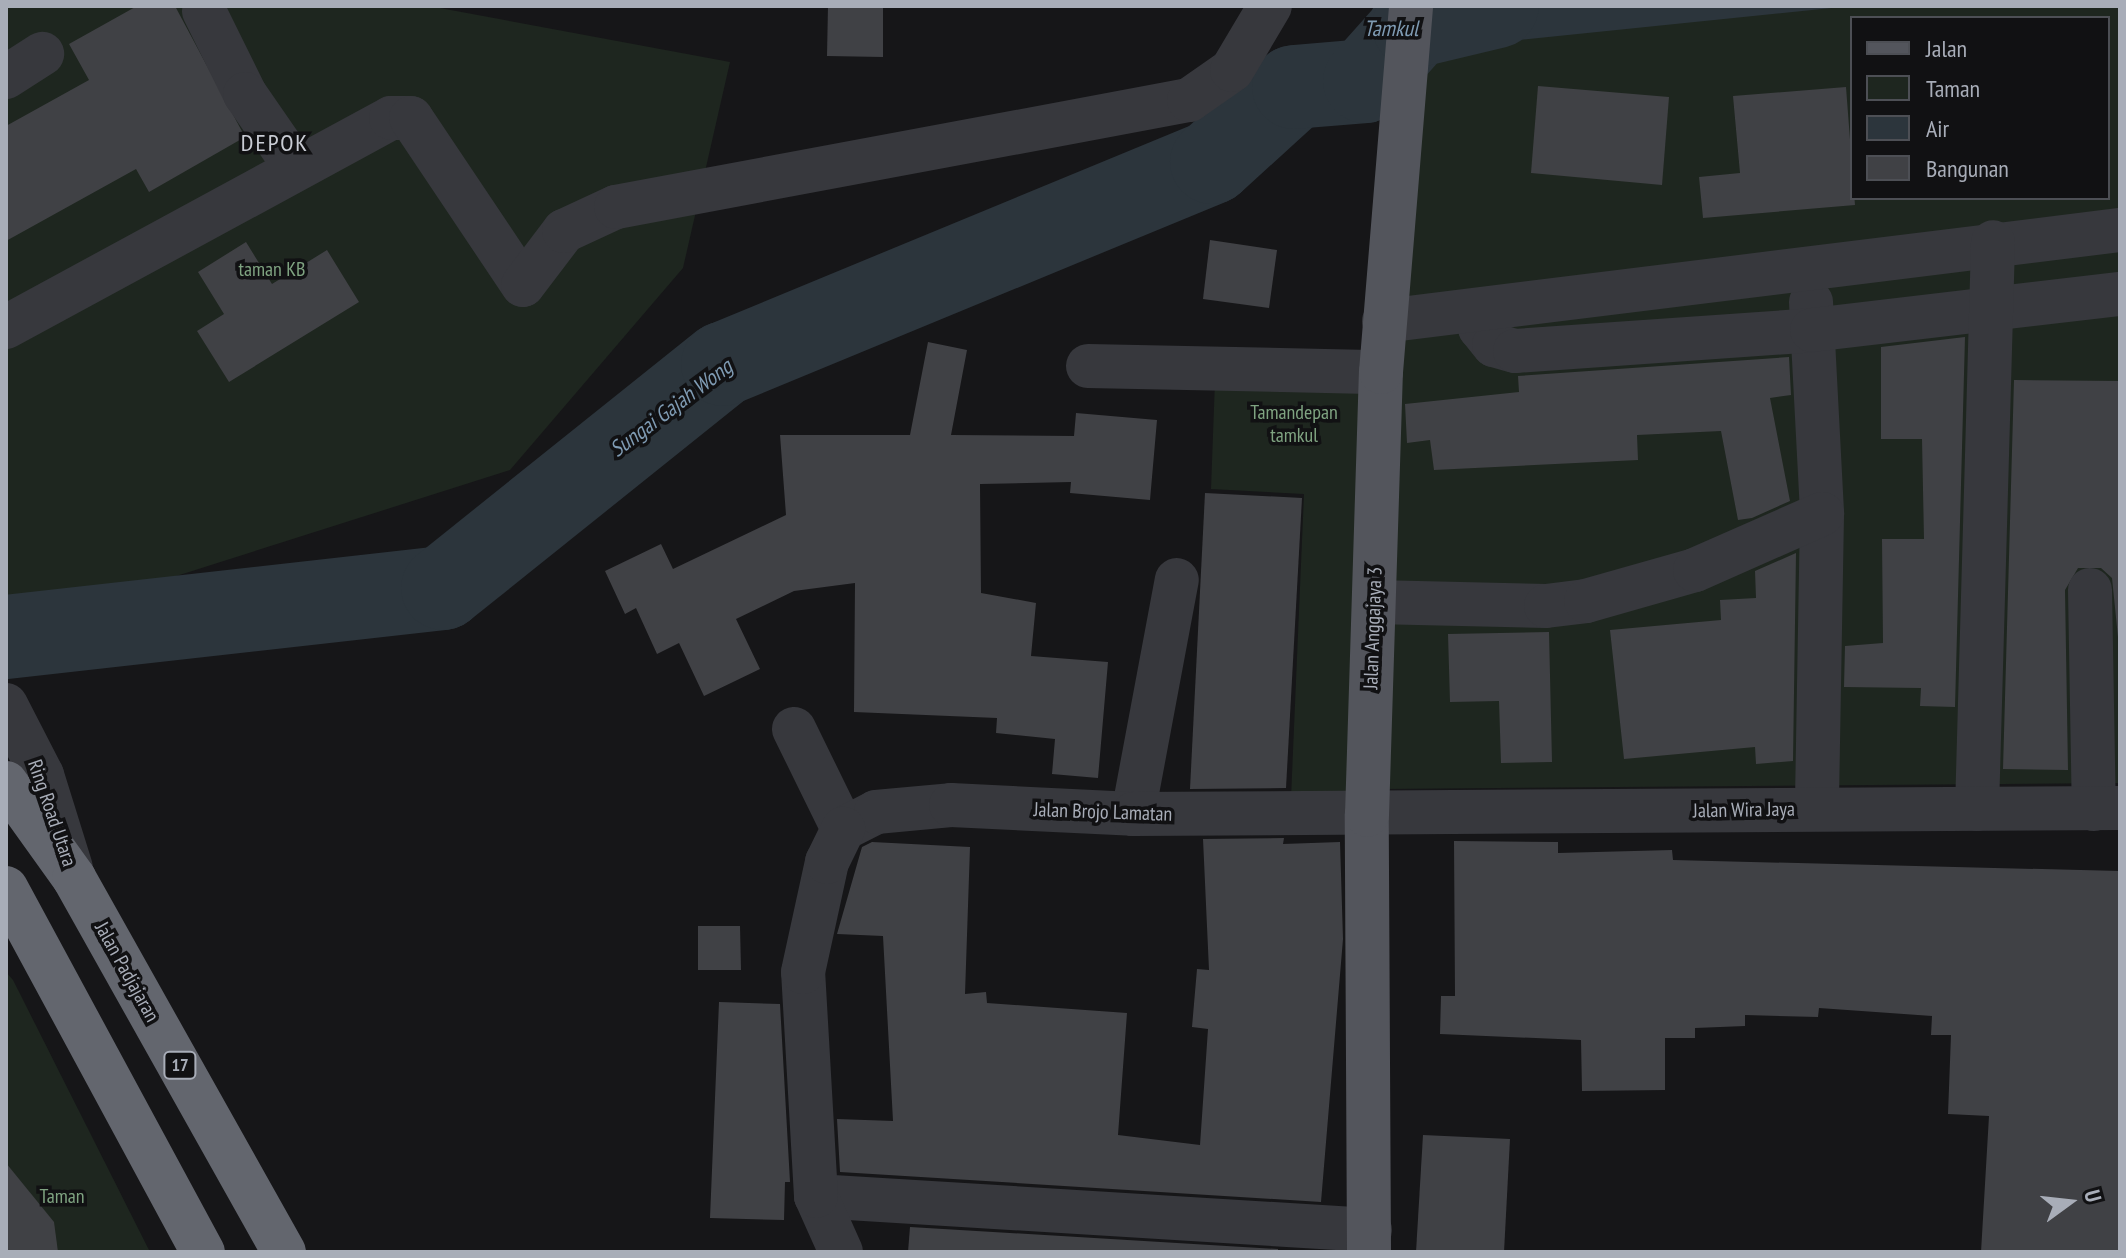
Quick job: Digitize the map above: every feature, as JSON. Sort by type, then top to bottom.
[{"type":"highway","name":"Jalan Padjajaran","points":[[19,782],[284,1252]]},
{"type":"highway","points":[[9,900],[202,1251]]},
{"type":"highway","points":[[60,990],[121,962]]},
{"type":"main road","name":"Jalan Anggajaya 3","points":[[1370,1241],[1367,815],[1381,372],[1389,225],[1411,6]]},
{"type":"street","points":[[6,327],[391,118],[411,118],[523,285],[564,231],[616,207],[1189,100],[1232,70],[1270,6]]},
{"type":"street","points":[[204,11],[245,94],[296,168]]},
{"type":"street","points":[[6,77],[42,54]]},
{"type":"street","points":[[1384,321],[1993,242],[2120,230]]},
{"type":"street","points":[[1977,809],[1993,242]]},
{"type":"street","points":[[1808,267],[1822,514],[1817,809]]},
{"type":"street","points":[[1478,310],[1480,328],[1494,345],[1515,351],[1812,330],[2120,294]]},
{"type":"street","points":[[1088,366],[1381,372]]},
{"type":"street","points":[[1374,602],[1546,606],[1586,601],[1695,570],[1822,514]]},
{"type":"street","points":[[1133,814],[1177,580]]},
{"type":"street","points":[[2090,590],[2107,808]]},
{"type":"street","name":"Ring Road Utara","points":[[6,705],[19,782]]},
{"type":"street","points":[[794,729],[843,829],[827,862],[803,972],[816,1196],[841,1252]]},
{"type":"street","name":"Jalan Brojo Lamatan","points":[[843,829],[876,812],[951,805],[1133,814],[1367,815]]},
{"type":"street","name":"Jalan Wira Jaya","points":[[1367,815],[2107,808]]},
{"type":"street","points":[[816,1196],[1370,1241]]},
{"type":"green space","name":"taman KB","points":[[6,6],[429,6],[730,62],[683,268],[510,470],[85,605],[14,611],[6,598]]},
{"type":"green space","points":[[1774,6],[2120,6],[2120,225],[1393,310],[1414,26]]},
{"type":"green space","points":[[2120,236],[2120,783],[1384,789],[1398,334]]},
{"type":"green space","name":"Tamandepan tamkul","points":[[1216,353],[1367,357],[1356,799],[1291,798],[1304,494],[1211,489]]},
{"type":"green space","name":"Taman","points":[[6,972],[13,980],[150,1252],[6,1252]]},
{"type":"water","name":"Tamkul","points":[[1851,6],[1354,57],[1373,8]]},
{"type":"building","points":[[137,6],[175,6],[245,137],[149,192],[136,169],[6,241],[6,126],[89,80],[69,44]]},
{"type":"building","points":[[828,6],[883,6],[883,57],[827,56]]},
{"type":"building","points":[[1538,86],[1669,97],[1662,185],[1531,173]]},
{"type":"building","points":[[1846,87],[1850,200],[1855,200],[1855,205],[1703,218],[1699,177],[1740,173],[1733,96]]},
{"type":"building","points":[[1210,240],[1277,250],[1269,308],[1203,299]]},
{"type":"building","points":[[246,242],[272,284],[327,250],[359,302],[229,382],[197,331],[224,314],[198,272]]},
{"type":"building","points":[[1965,337],[1955,707],[1920,706],[1921,688],[1844,687],[1845,646],[1883,643],[1882,539],[1924,539],[1922,439],[1881,439],[1881,347]]},
{"type":"building","points":[[928,342],[967,350],[951,435],[1074,436],[1076,413],[1157,420],[1150,500],[1070,493],[1071,482],[980,484],[981,593],[1036,603],[1031,656],[1108,662],[1098,778],[1052,774],[1055,739],[996,733],[997,718],[854,712],[855,583],[794,591],[736,619],[760,669],[704,696],[679,643],[657,654],[636,608],[625,614],[605,571],[661,544],[673,569],[786,515],[780,435],[910,435]]},
{"type":"building","points":[[1789,357],[1791,395],[1770,398],[1790,501],[1752,518],[1738,520],[1721,431],[1637,435],[1638,460],[1434,470],[1430,440],[1407,443],[1405,404],[1519,392],[1518,376]]},
{"type":"building","points":[[2014,380],[2120,381],[2120,657],[2112,578],[2101,568],[2078,568],[2065,590],[2068,770],[2003,769]]},
{"type":"building","points":[[1205,493],[1302,498],[1286,788],[1190,789]]},
{"type":"building","points":[[1796,553],[1793,761],[1756,764],[1755,747],[1624,759],[1610,630],[1721,620],[1720,600],[1756,598],[1755,571]]},
{"type":"building","points":[[1549,632],[1552,762],[1501,763],[1499,701],[1450,702],[1448,634]]},
{"type":"building","points":[[1284,838],[1283,844],[1340,842],[1343,939],[1321,1202],[840,1172],[837,1119],[893,1121],[883,936],[837,934],[862,847],[872,842],[970,847],[965,994],[986,992],[987,1003],[1127,1013],[1118,1135],[1200,1145],[1208,1029],[1192,1027],[1197,969],[1209,970],[1203,839]]},
{"type":"building","points":[[1454,841],[1558,842],[1558,853],[1672,850],[1673,860],[2120,871],[2120,1252],[1981,1252],[1989,1116],[1948,1114],[1951,1035],[1931,1035],[1932,1016],[1819,1008],[1818,1017],[1745,1015],[1745,1026],[1695,1028],[1695,1038],[1665,1038],[1665,1090],[1582,1091],[1581,1040],[1440,1034],[1441,996],[1455,996]]},
{"type":"building","points":[[698,926],[740,926],[741,970],[698,970]]},
{"type":"building","points":[[719,1002],[780,1004],[790,1182],[785,1182],[784,1220],[710,1218]]},
{"type":"building","points":[[1423,1135],[1510,1139],[1504,1252],[1416,1252]]},
{"type":"building","points":[[6,1163],[54,1222],[58,1252],[6,1252]]},
{"type":"building","points":[[910,1227],[1278,1249],[1278,1252],[908,1252]]},
{"type":"waterway","name":"Sungai Gajah Wong","points":[[6,637],[443,588],[723,364],[1212,162],[1294,87],[1365,81],[1414,26],[1497,6]]},
{"type":"district","name":"DEPOK","points":[[275,143]]}]
